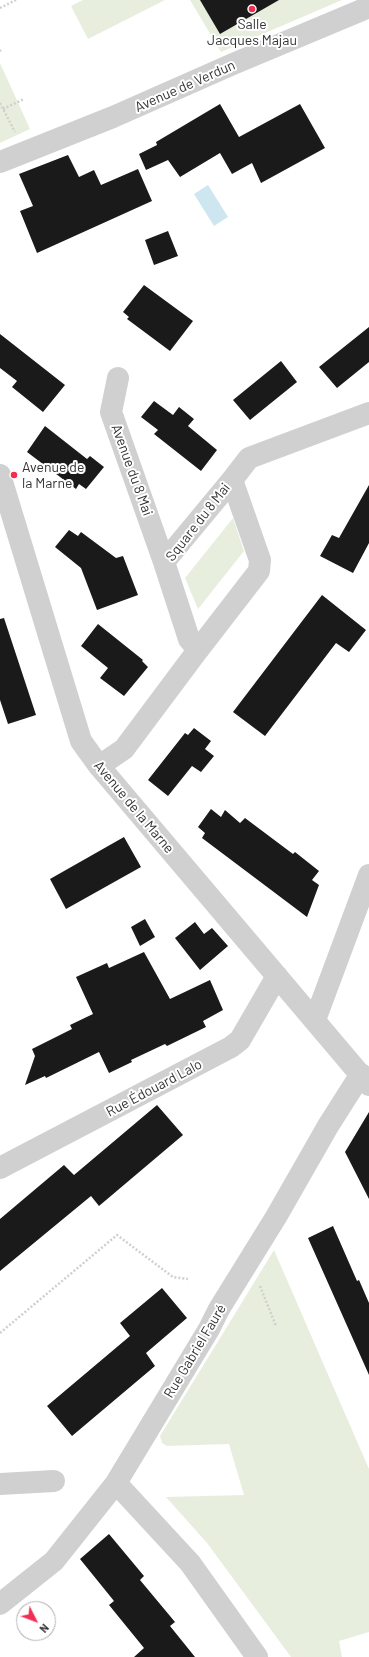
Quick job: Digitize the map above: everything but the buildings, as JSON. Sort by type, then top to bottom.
[{"type":"street","name":"Avenue de Verdun","points":[[0,162],[113,117],[233,64],[369,7]]},
{"type":"street","name":"Avenue du 8 Mai","points":[[118,378],[111,412],[164,562]]},
{"type":"street","points":[[232,480],[249,458],[369,414]]},
{"type":"street","name":"Avenue de la Marne","points":[[0,475],[82,741],[99,766],[365,1080]]},
{"type":"street","name":"Square du 8 Mai","points":[[232,480],[260,560],[259,571],[198,650],[189,640],[164,562],[232,480]]},
{"type":"street","points":[[99,766],[124,749],[198,650]]},
{"type":"street","points":[[315,1020],[369,875]]},
{"type":"street","name":"Rue Édouard Lalo","points":[[0,1168],[231,1047],[240,1040],[277,976]]},
{"type":"street","name":"Rue Gabriel Fauré","points":[[0,1604],[54,1561],[116,1483],[219,1309],[250,1260],[328,1126],[365,1080]]},
{"type":"street","points":[[0,1484],[54,1481]]},
{"type":"street","points":[[116,1483],[190,1563],[257,1657]]},
{"type":"path","points":[[0,8],[16,0]]},
{"type":"path","points":[[3,109],[24,99]]},
{"type":"path","points":[[0,103],[25,152]]},
{"type":"path","points":[[0,1333],[117,1235],[173,1277],[188,1279]]},
{"type":"path","points":[[250,1260],[276,1326]]},
{"type":"green space","points":[[83,0],[165,0],[88,39],[71,6]]},
{"type":"green space","points":[[190,0],[342,0],[221,52]]},
{"type":"green space","points":[[0,63],[30,129],[0,143]]},
{"type":"green space","points":[[233,518],[244,551],[198,609],[185,578]]},
{"type":"green space","points":[[274,1250],[369,1469],[369,1632],[339,1641],[342,1657],[291,1657],[207,1543],[166,1497],[244,1495],[229,1444],[167,1446],[162,1443],[160,1436]]},
{"type":"water","points":[[208,185],[228,217],[214,226],[194,194]]},
{"type":"place","name":"Salle Jacques Majau","points":[[252,9]]},
{"type":"place","name":"Avenue de la Marne","points":[[14,475]]}]
